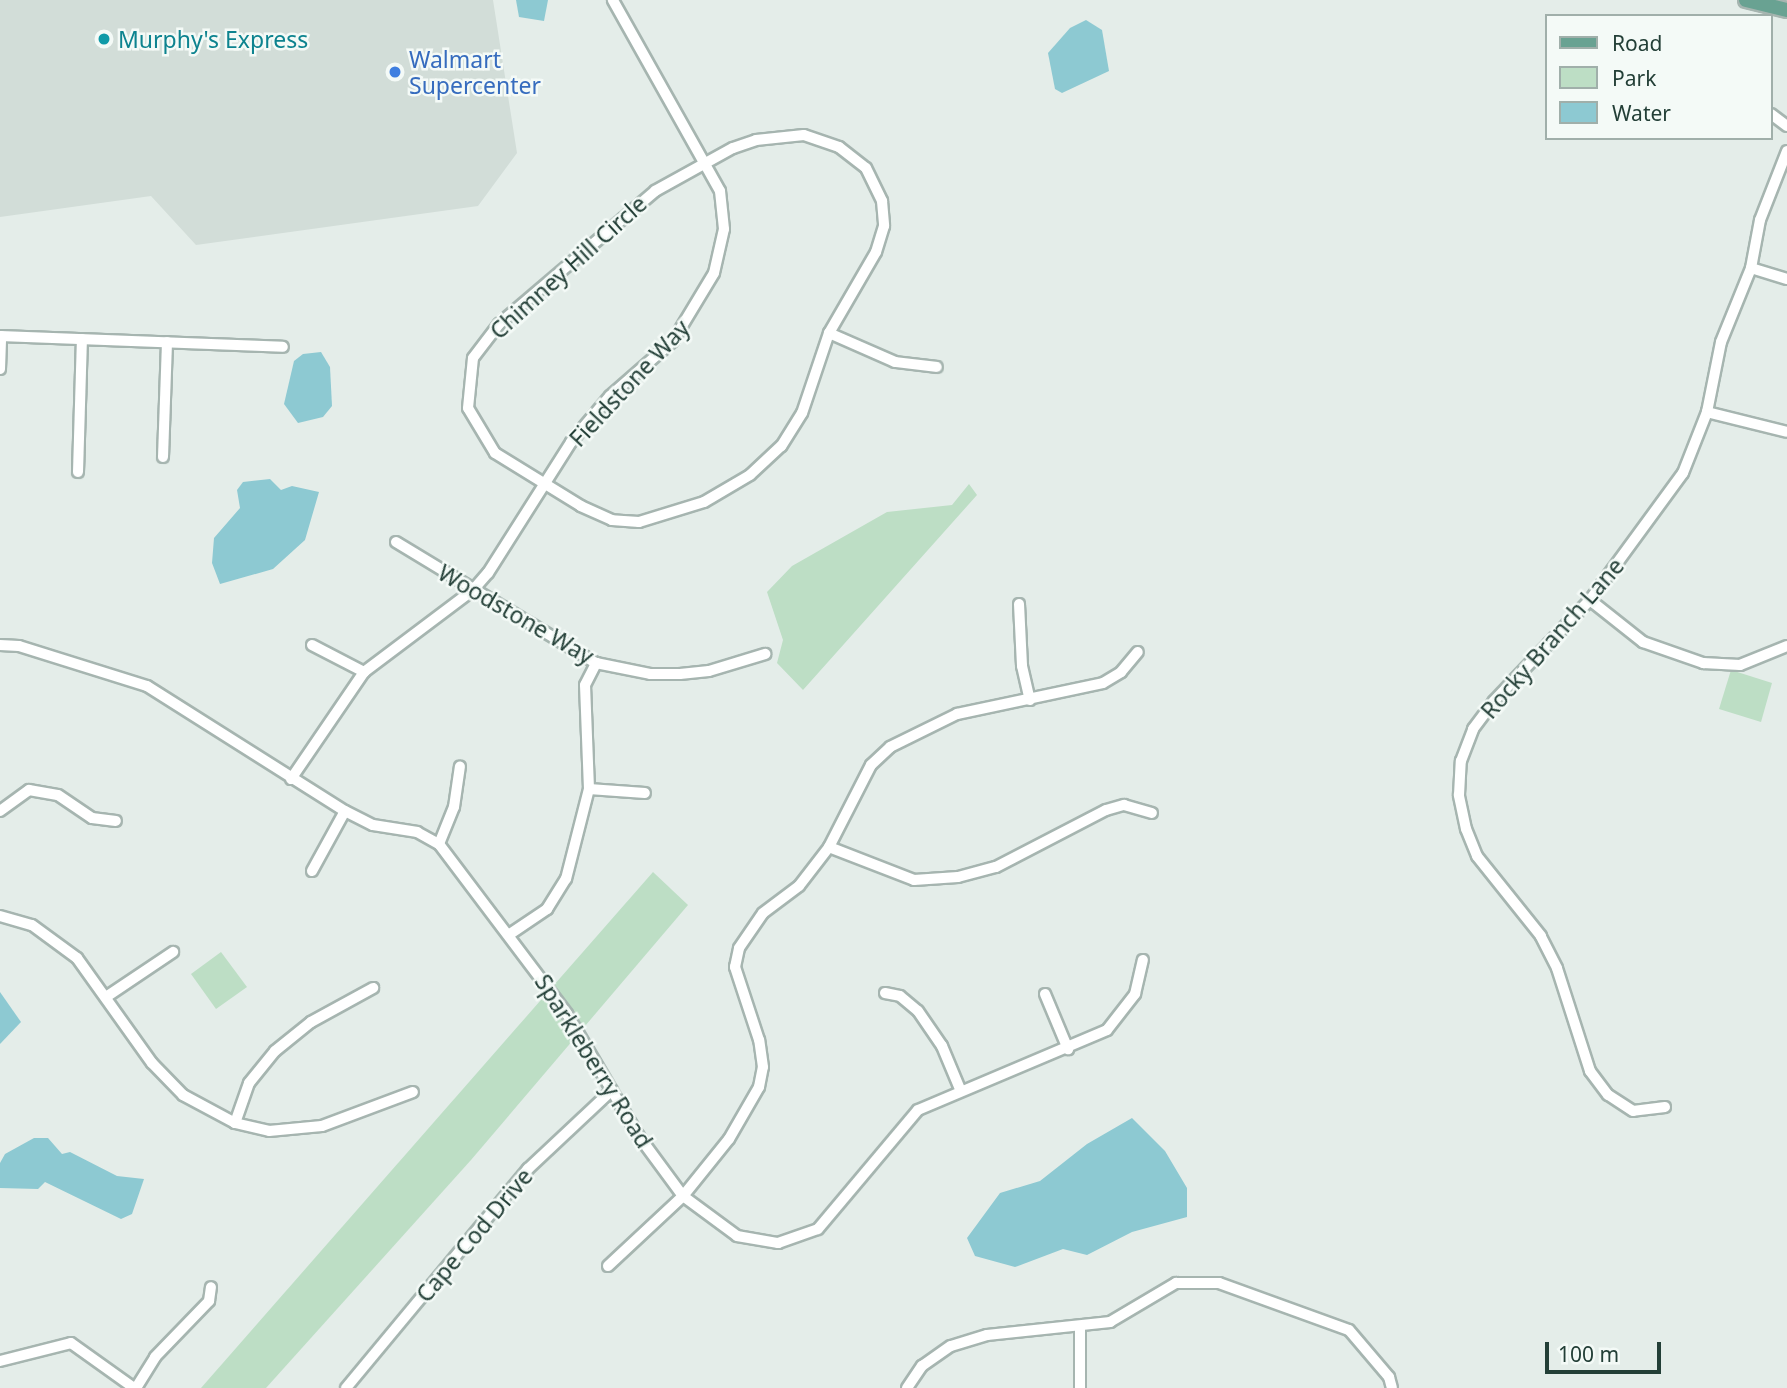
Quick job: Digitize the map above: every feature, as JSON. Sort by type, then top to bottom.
[{"type":"main road","points":[[1746,0],[1787,10]]},
{"type":"street","name":"Fieldstone Way","points":[[291,779],[364,672],[473,590],[571,442],[610,396],[673,341],[714,273],[721,253],[724,210],[704,163],[613,0]]},
{"type":"street","name":"Chimney Hill Circle","points":[[804,135],[839,147],[866,168],[883,201],[884,226],[876,252],[829,333],[802,413],[781,446],[750,475],[704,502],[661,518],[612,520],[544,485],[495,453],[479,432],[468,408],[473,358],[499,324],[618,218],[704,163],[756,140],[804,135]]},
{"type":"street","name":"Rocky Branch Lane","points":[[1665,1107],[1633,1111],[1608,1095],[1590,1071],[1558,968],[1541,936],[1477,856],[1459,795],[1461,761],[1473,729],[1590,600],[1683,472],[1707,412],[1721,342],[1751,268],[1760,220],[1787,151]]},
{"type":"street","points":[[1751,268],[1787,279]]},
{"type":"street","points":[[829,333],[895,362],[937,367]]},
{"type":"street","points":[[0,369],[1,336],[282,346]]},
{"type":"street","points":[[78,472],[82,339]]},
{"type":"street","points":[[163,457],[167,342]]},
{"type":"street","points":[[1707,412],[1787,432]]},
{"type":"street","name":"Woodstone Way","points":[[396,542],[596,663],[650,674],[680,674],[765,654]]},
{"type":"street","points":[[1590,600],[1643,642],[1703,663],[1740,665],[1787,646]]},
{"type":"street","points":[[1019,604],[1022,666],[1030,700]]},
{"type":"street","name":"Sparkleberry Road","points":[[0,645],[19,646],[148,686],[345,811],[373,825],[416,832],[439,844],[510,934],[567,1014],[612,1090],[683,1196],[737,1236],[778,1243],[800,1238],[818,1229],[918,1110],[960,1089],[1068,1049],[1107,1030],[1135,994],[1143,960]]},
{"type":"street","points":[[312,645],[364,672]]},
{"type":"street","points":[[608,1266],[683,1196],[729,1139],[759,1087],[763,1067],[759,1040],[735,967],[739,948],[764,913],[799,886],[829,847],[871,765],[890,747],[957,714],[1103,683],[1121,672],[1138,652]]},
{"type":"street","points":[[510,934],[547,909],[566,879],[589,789],[585,685],[596,663]]},
{"type":"street","points":[[439,844],[454,807],[460,766]]},
{"type":"street","points":[[589,789],[645,793]]},
{"type":"street","points":[[0,811],[29,790],[58,795],[92,818],[116,821]]},
{"type":"street","points":[[829,847],[914,880],[958,877],[996,867],[1106,810],[1124,805],[1153,813]]},
{"type":"street","points":[[312,871],[345,811]]},
{"type":"street","points":[[0,916],[32,925],[77,958],[152,1063],[183,1095],[235,1123],[269,1131],[322,1126],[413,1092]]},
{"type":"street","points":[[106,997],[173,952]]},
{"type":"street","points":[[235,1123],[249,1083],[275,1051],[311,1023],[373,988]]},
{"type":"street","points":[[885,993],[900,996],[918,1012],[942,1046],[960,1089]]},
{"type":"street","points":[[1045,994],[1068,1049]]},
{"type":"street","name":"Cape Cod Drive","points":[[346,1388],[528,1169],[612,1090]]},
{"type":"street","points":[[907,1388],[922,1366],[951,1346],[988,1335],[1080,1328],[1110,1322],[1176,1283],[1219,1283],[1349,1330],[1389,1377],[1392,1388]]},
{"type":"street","points":[[0,1361],[71,1343],[135,1388],[155,1357],[209,1301],[211,1287]]},
{"type":"street","points":[[1080,1328],[1080,1388]]},
{"type":"shaded area","points":[[0,0],[493,0],[517,153],[478,206],[196,245],[151,196],[0,217]]},
{"type":"green space","points":[[969,484],[977,495],[803,690],[777,663],[783,640],[767,592],[792,566],[887,512],[952,505]]},
{"type":"green space","points":[[1731,670],[1772,683],[1761,722],[1719,709]]},
{"type":"green space","points":[[653,872],[688,905],[471,1160],[266,1388],[201,1388]]},
{"type":"green space","points":[[221,952],[247,987],[216,1009],[191,974]]},
{"type":"water","points":[[516,0],[548,0],[544,21],[519,17]]},
{"type":"water","points":[[1086,20],[1102,30],[1109,71],[1062,93],[1055,89],[1048,53],[1070,28]]},
{"type":"water","points":[[321,352],[330,367],[332,406],[323,417],[298,423],[284,404],[294,361],[303,354]]},
{"type":"water","points":[[270,479],[281,490],[292,486],[319,492],[305,540],[273,569],[220,584],[212,563],[214,538],[240,508],[237,490],[243,482]]},
{"type":"water","points":[[0,992],[21,1022],[0,1044]]},
{"type":"water","points":[[1132,1118],[1165,1151],[1187,1188],[1187,1217],[1132,1232],[1087,1255],[1063,1249],[1015,1267],[975,1256],[967,1238],[1000,1193],[1040,1181],[1087,1144]]},
{"type":"water","points":[[34,1138],[48,1138],[62,1154],[70,1152],[117,1176],[144,1179],[132,1214],[121,1219],[45,1182],[38,1189],[0,1188],[0,1163],[5,1154]]},
{"type":"place","name":"Murphy's Express","points":[[104,39]]},
{"type":"place","name":"Walmart Supercenter","points":[[395,72]]}]
